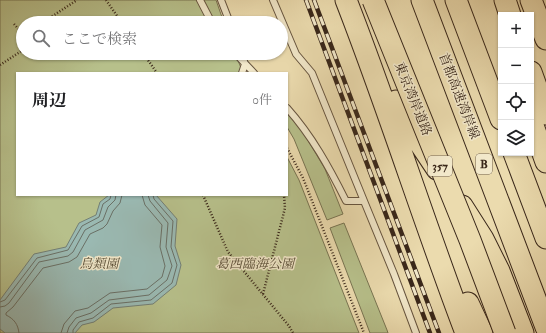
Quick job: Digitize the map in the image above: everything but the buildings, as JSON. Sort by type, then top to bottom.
[{"type":"highway","points":[[346,0],[413,182],[438,260],[466,333]]},
{"type":"highway","name":"東京湾岸道路","points":[[374,0],[383,26],[470,240],[505,333]]},
{"type":"highway","name":"首都高速湾岸線","points":[[422,0],[546,328]]},
{"type":"highway","points":[[456,0],[498,111]]},
{"type":"highway","points":[[505,0],[509,12]]},
{"type":"highway","points":[[518,0],[518,12]]},
{"type":"highway","points":[[531,0],[546,39]]},
{"type":"highway","points":[[367,55],[394,98],[405,121],[483,239],[499,271],[523,333]]},
{"type":"highway","points":[[534,80],[546,114]]},
{"type":"highway","points":[[534,128],[546,162]]},
{"type":"highway","points":[[515,156],[546,238]]},
{"type":"highway","points":[[413,182],[482,333]]},
{"type":"lane","points":[[200,0],[208,16]]},
{"type":"lane","points":[[221,0],[227,16]]},
{"type":"lane","points":[[273,0],[280,16]]},
{"type":"lane","points":[[288,35],[296,54],[312,73],[394,274],[416,333]]},
{"type":"lane","points":[[241,60],[253,72]]},
{"type":"lane","points":[[242,72],[245,64],[244,60]]},
{"type":"lane","points":[[288,109],[303,126],[329,168],[346,201],[364,201]]},
{"type":"path","points":[[53,16],[77,0]]},
{"type":"path","points":[[106,0],[117,16]]},
{"type":"path","points":[[0,64],[16,54]]},
{"type":"path","points":[[148,60],[156,72]]},
{"type":"path","points":[[288,150],[303,178],[364,333]]},
{"type":"path","points":[[203,196],[228,252],[289,326],[293,333]]},
{"type":"path","points":[[263,294],[285,208],[284,196]]},
{"type":"green space","name":"葛西臨海公園","points":[[0,0],[216,0],[222,16],[16,16],[16,60],[238,60],[243,72],[16,72],[16,196],[288,196],[288,159],[299,180],[359,333],[0,333]]},
{"type":"green space","points":[[288,112],[303,132],[325,169],[343,214],[327,220],[294,139],[288,129]]},
{"type":"green space","points":[[344,223],[388,333],[370,333],[330,228]]},
{"type":"water","points":[[108,196],[157,196],[177,219],[175,246],[181,265],[176,285],[153,304],[113,308],[94,322],[82,325],[75,333],[5,333],[0,329],[0,300],[34,254],[66,247],[79,223],[96,215],[100,202]]},
{"type":"railway","points":[[306,0],[430,333]]},
{"type":"railway","points":[[314,0],[439,333]]},
{"type":"park label","name":"鳥類園","points":[[99,264]]}]
